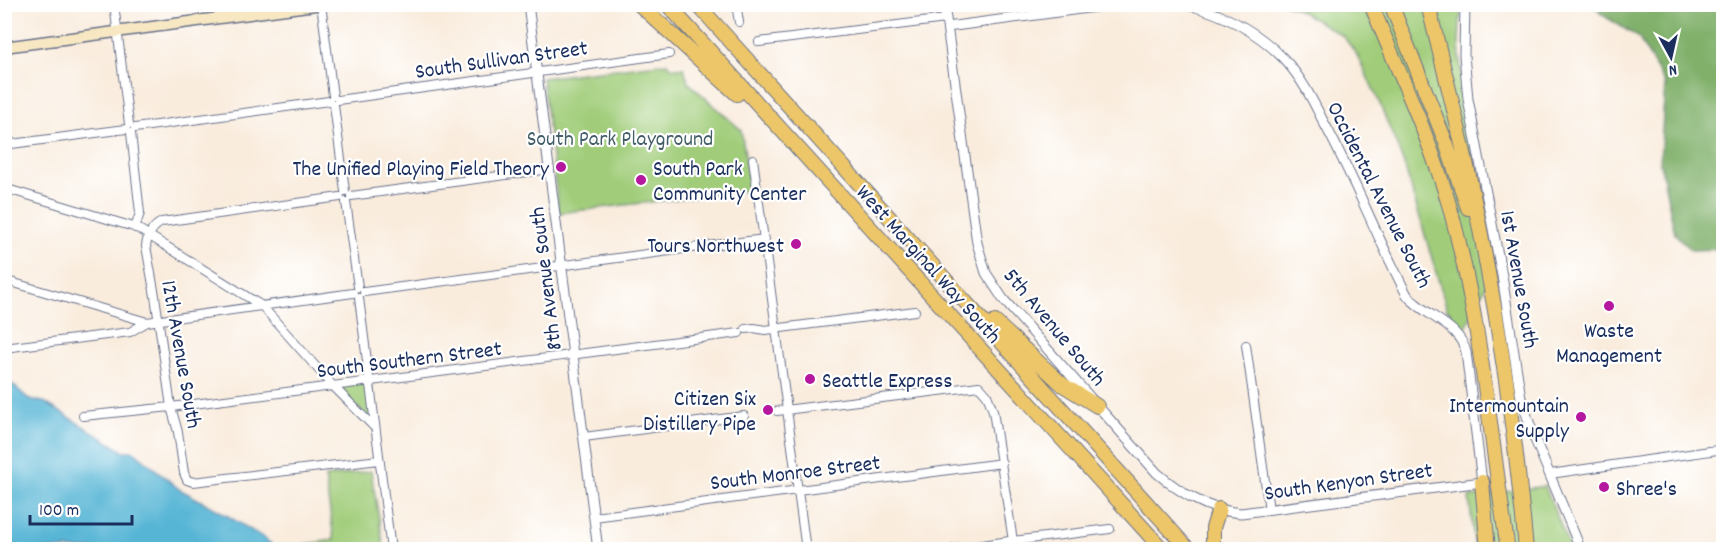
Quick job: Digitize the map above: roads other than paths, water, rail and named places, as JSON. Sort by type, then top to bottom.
[{"type":"highway","points":[[639,4],[794,145]]},
{"type":"highway","name":"West Marginal Way South","points":[[667,4],[1163,549]]},
{"type":"highway","name":"West Marginal Way South","points":[[697,4],[1189,549]]},
{"type":"highway","points":[[1373,4],[1434,163],[1449,206],[1461,252],[1475,322],[1508,549]]},
{"type":"highway","points":[[1391,4],[1446,142],[1468,207],[1493,306]]},
{"type":"highway","points":[[1428,4],[1470,182],[1493,306],[1520,487],[1526,549]]},
{"type":"highway","points":[[901,230],[1038,363],[1063,385],[1097,406]]},
{"type":"highway","points":[[1482,482],[1488,549]]},
{"type":"highway","points":[[1520,487],[1524,491],[1534,549]]},
{"type":"highway","points":[[1500,500],[1500,549]]},
{"type":"highway","points":[[1213,549],[1213,528],[1219,509]]},
{"type":"main road","points":[[4,47],[321,5]]},
{"type":"street","points":[[114,4],[140,213],[135,228]]},
{"type":"street","name":"8th Avenue South","points":[[528,4],[598,549]]},
{"type":"street","points":[[736,4],[739,22]]},
{"type":"street","name":"5th Avenue South","points":[[944,4],[972,221],[986,273],[999,294],[1157,473],[1186,495],[1219,509]]},
{"type":"street","points":[[759,42],[1117,4]]},
{"type":"street","name":"Occidental Avenue South","points":[[1184,4],[1223,16],[1250,30],[1283,58],[1301,80],[1336,144],[1407,295],[1426,313],[1454,332],[1462,342],[1466,352],[1482,482]]},
{"type":"street","name":"1st Avenue South","points":[[1465,4],[1464,55],[1468,99],[1502,276],[1518,382],[1531,428],[1581,549]]},
{"type":"street","points":[[321,5],[391,549]]},
{"type":"street","name":"South Sullivan Street","points":[[4,145],[669,54]]},
{"type":"street","points":[[753,159],[806,549]]},
{"type":"street","points":[[149,235],[153,228],[162,222],[550,169]]},
{"type":"street","points":[[4,188],[135,228],[262,306],[333,386],[375,428]]},
{"type":"street","name":"12th Avenue South","points":[[149,235],[146,246],[171,407],[187,480],[193,482],[379,460]]},
{"type":"street","points":[[740,242],[765,239]]},
{"type":"street","points":[[4,280],[147,322],[729,243]]},
{"type":"street","name":"South Southern Street","points":[[83,416],[171,407],[743,331],[777,329],[915,311]]},
{"type":"street","points":[[4,348],[130,332],[147,322]]},
{"type":"street","points":[[1246,345],[1269,510]]},
{"type":"street","points":[[777,411],[979,386],[987,395],[993,411],[1013,545]]},
{"type":"street","points":[[584,437],[744,416]]},
{"type":"street","points":[[1550,474],[1724,449]]},
{"type":"street","name":"South Monroe Street","points":[[594,517],[1002,463]]},
{"type":"street","name":"South Kenyon Street","points":[[1219,509],[1240,513],[1482,482]]},
{"type":"street","points":[[952,549],[1013,545],[1110,529]]},
{"type":"water","points":[[4,377],[30,400],[44,402],[123,451],[134,451],[179,489],[264,538],[277,549],[17,549],[5,540]]},
{"type":"place","name":"The Unified Playing Field Theory","points":[[561,167]]},
{"type":"place","name":"South Park Community Center","points":[[641,180]]},
{"type":"place","name":"Tours Northwest","points":[[796,244]]},
{"type":"place","name":"Waste Management","points":[[1609,306]]},
{"type":"place","name":"Seattle Express","points":[[810,379]]},
{"type":"place","name":"Citizen Six Distillery Pipe","points":[[768,410]]},
{"type":"place","name":"Intermountain Supply","points":[[1581,417]]},
{"type":"place","name":"Shree's","points":[[1604,487]]},
{"type":"park label","name":"South Park Playground","points":[[620,137]]}]
